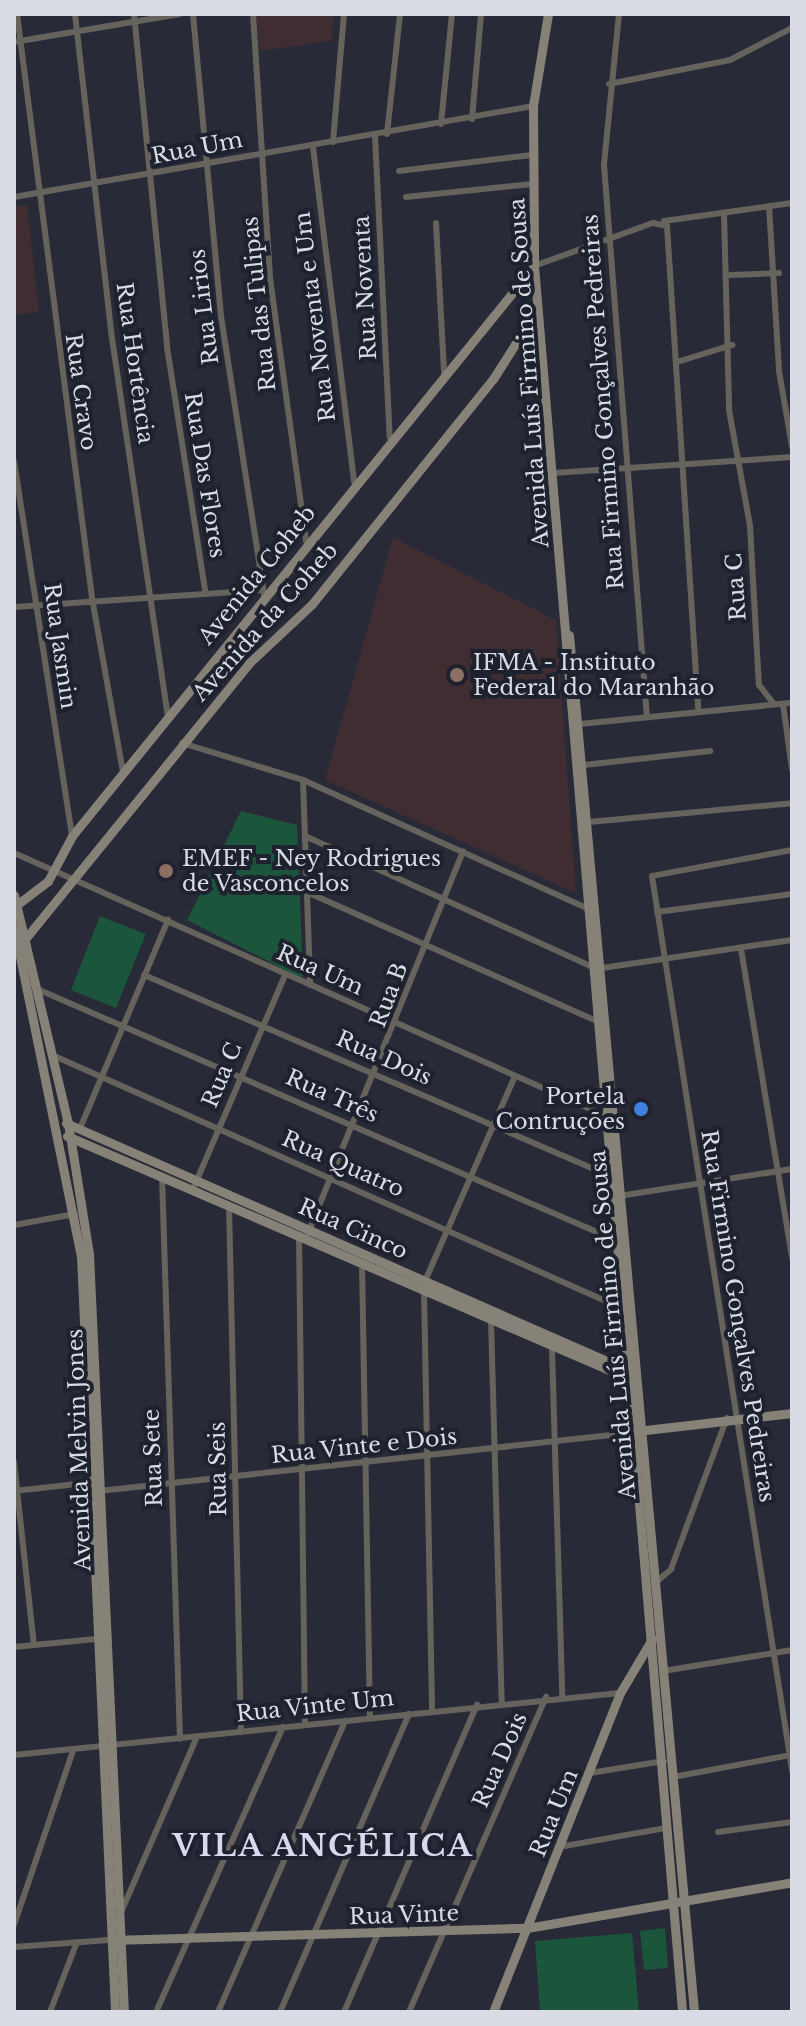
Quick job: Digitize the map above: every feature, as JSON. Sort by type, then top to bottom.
[{"type":"main road","name":"Avenida Luís Firmino de Sousa","points":[[548,14],[533,106],[534,266],[598,968],[613,1239],[623,1292],[619,1307],[629,1375]]},
{"type":"main road","name":"Avenida Coheb","points":[[15,902],[54,871],[72,836],[263,592],[534,266]]},
{"type":"main road","name":"Avenida da Coheb","points":[[16,952],[70,877],[182,743],[312,604],[493,379],[538,309]]},
{"type":"main road","name":"Avenida Luís Firmino de Sousa","points":[[569,635],[584,765],[584,809],[589,822],[591,910]]},
{"type":"main road","name":"Avenida Melvin Jones","points":[[15,902],[68,1123],[65,1136],[78,1214],[96,1486],[115,2012]]},
{"type":"main road","name":"Avenida Melvin Jones","points":[[14,927],[16,952],[57,1124],[65,1136]]},
{"type":"main road","name":"Avenida Luís Firmino de Sousa","points":[[598,968],[597,1021],[619,1196],[629,1375],[694,2012]]},
{"type":"main road","name":"Rua Cinco","points":[[57,1124],[81,1126],[362,1263],[425,1286],[552,1349],[629,1375]]},
{"type":"main road","name":"Rua Cinco","points":[[65,1136],[162,1176],[195,1184],[229,1205],[629,1375]]},
{"type":"main road","points":[[635,1431],[792,1413]]},
{"type":"main road","name":"Avenida Luís Firmino de Sousa","points":[[635,1431],[654,1584],[655,1638],[663,1671],[666,1760],[673,1777],[673,1903],[682,2012]]},
{"type":"main road","name":"Avenida Melvin Jones","points":[[96,1486],[96,1639],[117,1922],[113,1940],[124,2012]]},
{"type":"main road","name":"Rua Um","points":[[493,2012],[620,1693],[655,1638]]},
{"type":"main road","name":"Rua Vinte","points":[[113,1940],[444,1933],[527,1928],[792,1882]]},
{"type":"street","name":"Rua Cravo","points":[[17,14],[17,42],[36,193],[92,598],[123,772]]},
{"type":"street","name":"Rua Hortência","points":[[75,14],[93,185],[148,595],[168,716]]},
{"type":"street","points":[[17,42],[134,18],[180,14]]},
{"type":"street","name":"Rua Lirios","points":[[193,14],[221,316],[263,592]]},
{"type":"street","name":"Rua das Tulipas","points":[[253,14],[265,154],[270,278],[306,542]]},
{"type":"street","points":[[333,142],[344,14]]},
{"type":"street","points":[[387,134],[400,14]]},
{"type":"street","points":[[441,124],[452,14]]},
{"type":"street","points":[[472,119],[481,14]]},
{"type":"street","name":"Rua Firmino Gonçalves Pedreiras","points":[[619,14],[609,84],[608,242],[647,717]]},
{"type":"street","points":[[134,18],[149,175]]},
{"type":"street","points":[[609,84],[730,60],[792,28]]},
{"type":"street","name":"Rua Um","points":[[14,197],[533,106]]},
{"type":"street","name":"Rua Noventa","points":[[375,136],[390,438]]},
{"type":"street","name":"Rua Noventa e Um","points":[[313,147],[354,483]]},
{"type":"street","points":[[399,171],[532,155]]},
{"type":"street","name":"Rua Das Flores","points":[[149,175],[205,590]]},
{"type":"street","points":[[406,197],[532,184]]},
{"type":"street","points":[[534,266],[664,221],[792,203]]},
{"type":"street","points":[[769,206],[779,273],[779,371],[792,446]]},
{"type":"street","name":"Rua C","points":[[724,213],[732,345],[728,392],[750,526],[759,685],[778,704],[792,769]]},
{"type":"street","points":[[664,221],[677,362],[698,711]]},
{"type":"street","points":[[436,223],[444,373]]},
{"type":"street","points":[[730,275],[779,273]]},
{"type":"street","points":[[677,362],[732,345]]},
{"type":"street","points":[[553,473],[626,474],[792,457]]},
{"type":"street","name":"Rua Jasmin","points":[[14,461],[72,836]]},
{"type":"street","points":[[14,607],[205,590],[263,592]]},
{"type":"street","points":[[580,724],[792,703]]},
{"type":"street","points":[[182,743],[303,780],[591,910]]},
{"type":"street","points":[[584,765],[710,751]]},
{"type":"street","points":[[303,780],[310,985]]},
{"type":"street","points":[[589,822],[792,803]]},
{"type":"street","points":[[305,836],[598,968],[662,965],[792,940]]},
{"type":"street","name":"Rua Firmino Gonçalves Pedreiras","points":[[792,850],[657,870],[652,876],[662,965],[700,1185],[732,1418],[792,1770]]},
{"type":"street","name":"Rua B","points":[[305,1235],[398,1024],[463,851]]},
{"type":"street","name":"Rua Um","points":[[14,853],[608,1116]]},
{"type":"street","points":[[309,893],[597,1021]]},
{"type":"street","points":[[657,912],[792,894]]},
{"type":"street","points":[[81,1126],[168,920]]},
{"type":"street","points":[[741,949],[792,1258]]},
{"type":"street","name":"Rua Dois","points":[[144,975],[608,1175]]},
{"type":"street","name":"Rua C","points":[[195,1184],[285,975]]},
{"type":"street","name":"Rua Três","points":[[35,988],[124,1024],[613,1239]]},
{"type":"street","name":"Rua Quatro","points":[[52,1055],[331,1180],[448,1228],[619,1307]]},
{"type":"street","points":[[432,1711],[425,1286],[515,1076]]},
{"type":"street","points":[[619,1196],[792,1169]]},
{"type":"street","name":"Rua Sete","points":[[162,1176],[180,1739]]},
{"type":"street","name":"Rua Seis","points":[[229,1205],[241,1732]]},
{"type":"street","points":[[14,1225],[78,1214]]},
{"type":"street","name":"Rua Cinco","points":[[305,1235],[300,1469],[305,1725]]},
{"type":"street","points":[[362,1263],[363,1463],[370,1717]]},
{"type":"street","name":"Rua Dois","points":[[491,1320],[492,1451],[502,1703]]},
{"type":"street","points":[[552,1349],[562,1696]]},
{"type":"street","points":[[654,1584],[671,1569],[732,1418]]},
{"type":"street","name":"Rua Vinte e Dois","points":[[15,1491],[236,1478],[555,1444],[635,1431]]},
{"type":"street","points":[[14,1462],[34,1645]]},
{"type":"street","points":[[14,1647],[96,1639]]},
{"type":"street","points":[[663,1671],[792,1650]]},
{"type":"street","name":"Rua Vinte Um","points":[[14,1755],[104,1748],[477,1704],[620,1693]]},
{"type":"street","name":"Rua Dois","points":[[409,2012],[546,1697]]},
{"type":"street","points":[[344,2012],[477,1704]]},
{"type":"street","points":[[280,2012],[409,1714]]},
{"type":"street","points":[[218,2012],[345,1721]]},
{"type":"street","points":[[156,2012],[283,1727]]},
{"type":"street","points":[[117,1922],[197,1737]]},
{"type":"street","points":[[14,1925],[73,1751]]},
{"type":"street","points":[[673,1777],[790,1755]]},
{"type":"street","points":[[590,1773],[666,1760]]},
{"type":"street","points":[[718,1832],[792,1822]]},
{"type":"street","points":[[559,1847],[673,1826]]},
{"type":"street","name":"Rua Vinte","points":[[14,1947],[113,1940]]},
{"type":"street","points":[[50,2012],[77,1942]]},
{"type":"shaded area","points":[[256,14],[334,14],[331,41],[259,51]]},
{"type":"shaded area","points":[[27,205],[39,312],[14,315],[14,206]]},
{"type":"shaded area","name":"IFMA - Instituto Federal do Maranhão","points":[[393,537],[556,620],[576,893],[325,780]]},
{"type":"green space","points":[[241,811],[297,825],[303,979],[187,920]]},
{"type":"green space","points":[[100,916],[146,934],[116,1008],[71,990]]},
{"type":"green space","points":[[665,1928],[668,1968],[644,1970],[640,1931]]},
{"type":"green space","points":[[632,1933],[639,2012],[540,2012],[535,1941]]},
{"type":"place","name":"IFMA - Instituto Federal do Maranhão","points":[[457,675]]},
{"type":"place","name":"EMEF - Ney Rodrigues de Vasconcelos","points":[[166,871]]},
{"type":"place","name":"Portela Contruções","points":[[641,1109]]},
{"type":"district","name":"VILA ANGÉLICA","points":[[323,1846]]}]
